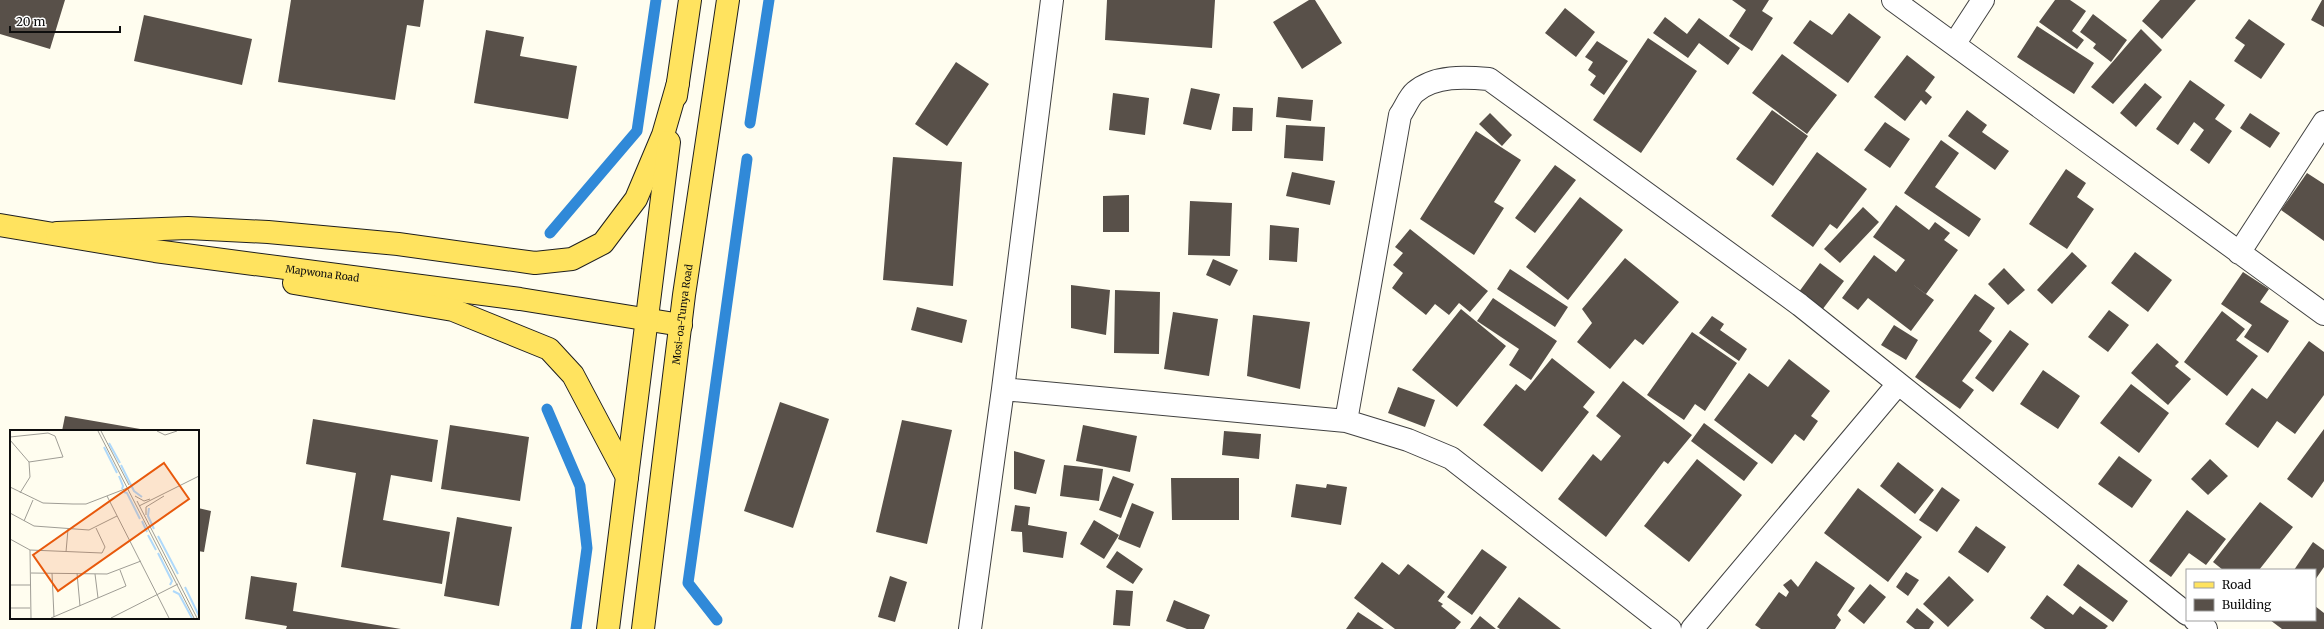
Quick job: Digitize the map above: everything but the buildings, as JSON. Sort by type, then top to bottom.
[{"type":"main road","points":[[609,629],[661,192],[690,0]]},
{"type":"main road","name":"Mosi-oa-Tunya Road","points":[[643,629],[681,325],[728,0]]},
{"type":"main road","points":[[57,233],[188,228],[268,232],[398,244],[535,263],[572,260],[603,243],[636,199],[663,135],[678,83]]},
{"type":"main road","name":"Mapwona Road","points":[[0,225],[57,233],[155,251],[512,298],[681,325]]},
{"type":"main road","points":[[155,251],[234,273],[453,310],[549,349],[573,375],[627,477]]},
{"type":"street","points":[[970,629],[1003,389],[1052,0]]},
{"type":"street","points":[[1893,0],[1955,43],[2324,314]]},
{"type":"street","points":[[1955,43],[1984,0]]},
{"type":"street","points":[[1346,421],[1400,115],[1415,92],[1438,80],[1470,78],[1490,79],[1800,306],[2186,613]]},
{"type":"street","points":[[2239,252],[2324,122]]},
{"type":"street","points":[[1692,629],[1898,384]]},
{"type":"street","points":[[1003,389],[1346,421],[1408,440],[1451,458],[1670,629]]},
{"type":"street","points":[[2195,621],[2206,629]]},
{"type":"waterway","points":[[550,233],[637,131],[656,0]]},
{"type":"waterway","points":[[750,123],[769,0]]},
{"type":"waterway","points":[[717,620],[688,583],[747,159]]},
{"type":"waterway","points":[[547,409],[580,486],[587,548],[576,629]]}]
